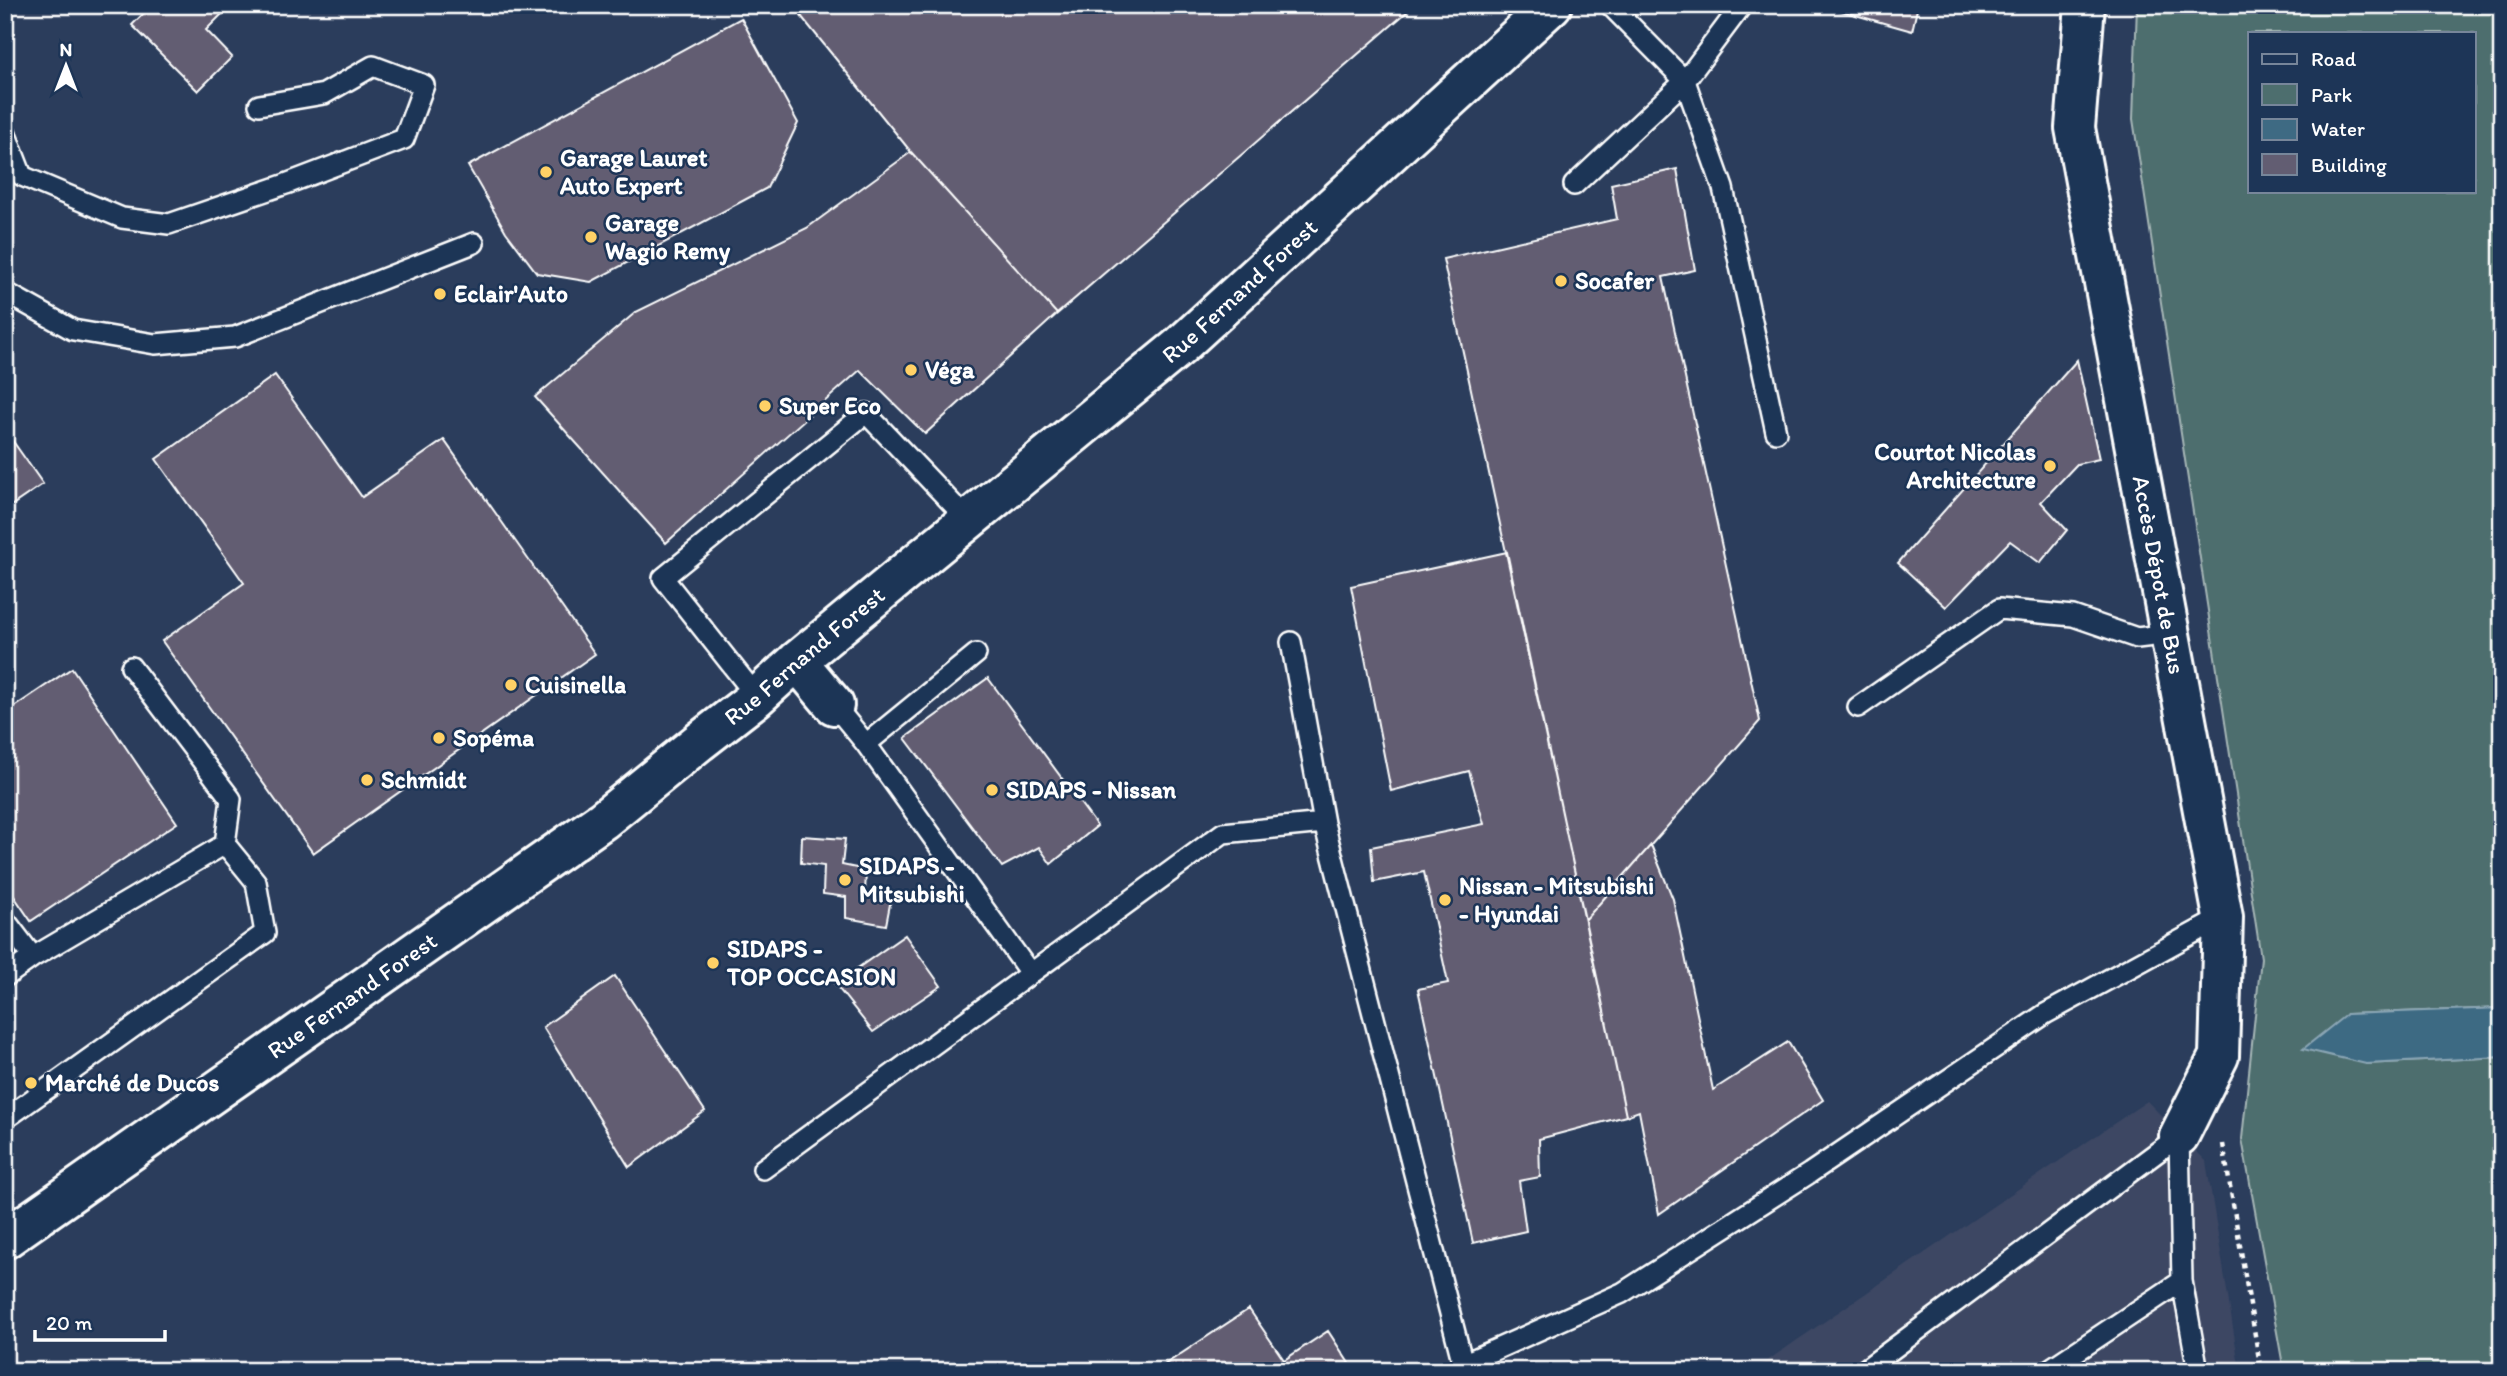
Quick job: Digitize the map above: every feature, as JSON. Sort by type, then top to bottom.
[{"type":"street","name":"Rue Fernand Forest","points":[[5,1239],[603,820],[758,697],[797,661],[1179,347],[1552,5]]},
{"type":"street","name":"Accès Dépot de Bus","points":[[2085,5],[2075,128],[2224,917],[2219,1056],[2179,1136]]},
{"type":"street","points":[[797,661],[834,705]]},
{"type":"lane","points":[[1610,5],[1685,81],[1723,188],[1776,432]]},
{"type":"lane","points":[[1574,185],[1685,81],[1742,5]]},
{"type":"lane","points":[[5,132],[22,176],[122,218],[169,224],[286,184],[404,139],[424,85],[373,66],[324,94],[259,105]]},
{"type":"lane","points":[[5,292],[73,330],[155,344],[235,337],[474,243]]},
{"type":"lane","points":[[758,697],[663,578],[866,413],[968,520]]},
{"type":"lane","points":[[1858,708],[1999,609],[2073,616],[2137,638],[2170,634]]},
{"type":"lane","points":[[1291,642],[1324,823],[1458,1367],[1622,1293],[1810,1173],[2045,1014],[2224,917]]},
{"type":"lane","points":[[866,744],[976,654]]},
{"type":"lane","points":[[5,1119],[265,933],[256,882],[225,844],[231,799],[131,667]]},
{"type":"lane","points":[[834,705],[866,744],[1030,973]]},
{"type":"lane","points":[[763,1169],[1223,833],[1324,823]]},
{"type":"lane","points":[[5,977],[33,957],[225,844]]},
{"type":"lane","points":[[5,920],[33,957]]},
{"type":"lane","points":[[2179,1136],[2182,1281],[2198,1371]]},
{"type":"lane","points":[[1863,1371],[2179,1136]]},
{"type":"lane","points":[[2047,1371],[2182,1281]]},
{"type":"path","points":[[2222,1140],[2261,1371]]},
{"type":"shaded area","points":[[2147,1101],[2206,1161],[2240,1371],[1752,1371]]},
{"type":"green space","points":[[2137,5],[2502,5],[2502,1008],[2347,1014],[2366,1064],[2502,1057],[2502,1371],[2284,1371],[2242,1139],[2261,958],[2133,119]]},
{"type":"water","points":[[2502,1008],[2502,1057],[2366,1064],[2303,1049],[2347,1014]]},
{"type":"building","points":[[152,5],[231,5],[206,30],[232,57],[198,91],[132,25]]},
{"type":"building","points":[[813,5],[1415,5],[1057,314],[911,152],[801,16]]},
{"type":"building","points":[[1820,5],[1918,5],[1912,31]]},
{"type":"building","points":[[741,18],[798,123],[767,188],[591,282],[537,273],[506,232],[468,166]]},
{"type":"building","points":[[911,152],[1057,314],[925,434],[860,370],[666,543],[535,397],[636,312],[807,228]]},
{"type":"building","points":[[1677,169],[1695,270],[1663,277],[1760,721],[1585,920],[1443,259],[1617,219],[1611,184]]},
{"type":"building","points":[[2077,360],[2099,459],[2077,464],[2041,502],[2067,530],[2040,563],[2010,541],[1946,607],[1898,563]]},
{"type":"building","points":[[275,375],[362,497],[444,440],[595,654],[313,853],[162,641],[244,583],[156,459]]},
{"type":"building","points":[[5,430],[43,484],[5,510]]},
{"type":"building","points":[[1507,552],[1626,1116],[1539,1139],[1540,1177],[1519,1181],[1526,1231],[1473,1243],[1418,989],[1448,983],[1424,872],[1374,882],[1371,847],[1484,824],[1469,771],[1391,791],[1351,586]]},
{"type":"building","points":[[72,668],[177,823],[31,921],[5,883],[5,713]]},
{"type":"building","points":[[988,678],[1097,826],[1051,864],[1039,847],[1002,867],[905,738]]},
{"type":"building","points":[[802,836],[845,839],[842,865],[866,870],[865,895],[891,899],[886,925],[846,918],[846,897],[823,894],[824,866],[801,863]]},
{"type":"building","points":[[1651,845],[1673,899],[1713,1090],[1788,1042],[1823,1100],[1659,1214],[1639,1111],[1626,1116],[1585,920]]},
{"type":"building","points":[[905,935],[941,986],[873,1032],[835,984]]},
{"type":"building","points":[[615,976],[705,1111],[629,1167],[543,1027]]},
{"type":"building","points":[[1249,1309],[1284,1360],[1328,1331],[1354,1371],[1155,1371]]},
{"type":"place","name":"Garage Lauret Auto Expert","points":[[546,172]]},
{"type":"place","name":"Garage Wagio Remy","points":[[591,237]]},
{"type":"place","name":"Socafer","points":[[1561,281]]},
{"type":"place","name":"Eclair'Auto","points":[[440,294]]},
{"type":"place","name":"Véga","points":[[911,370]]},
{"type":"place","name":"Super Eco","points":[[765,406]]},
{"type":"place","name":"Courtot Nicolas Architecture","points":[[2050,466]]},
{"type":"place","name":"Cuisinella","points":[[511,685]]},
{"type":"place","name":"Sopéma","points":[[439,738]]},
{"type":"place","name":"Schmidt","points":[[367,780]]},
{"type":"place","name":"SIDAPS - Nissan","points":[[992,790]]},
{"type":"place","name":"SIDAPS - Mitsubishi","points":[[845,880]]},
{"type":"place","name":"Nissan - Mitsubishi - Hyundai","points":[[1445,900]]},
{"type":"place","name":"SIDAPS - TOP OCCASION","points":[[713,963]]},
{"type":"place","name":"Marché de Ducos","points":[[31,1083]]}]
